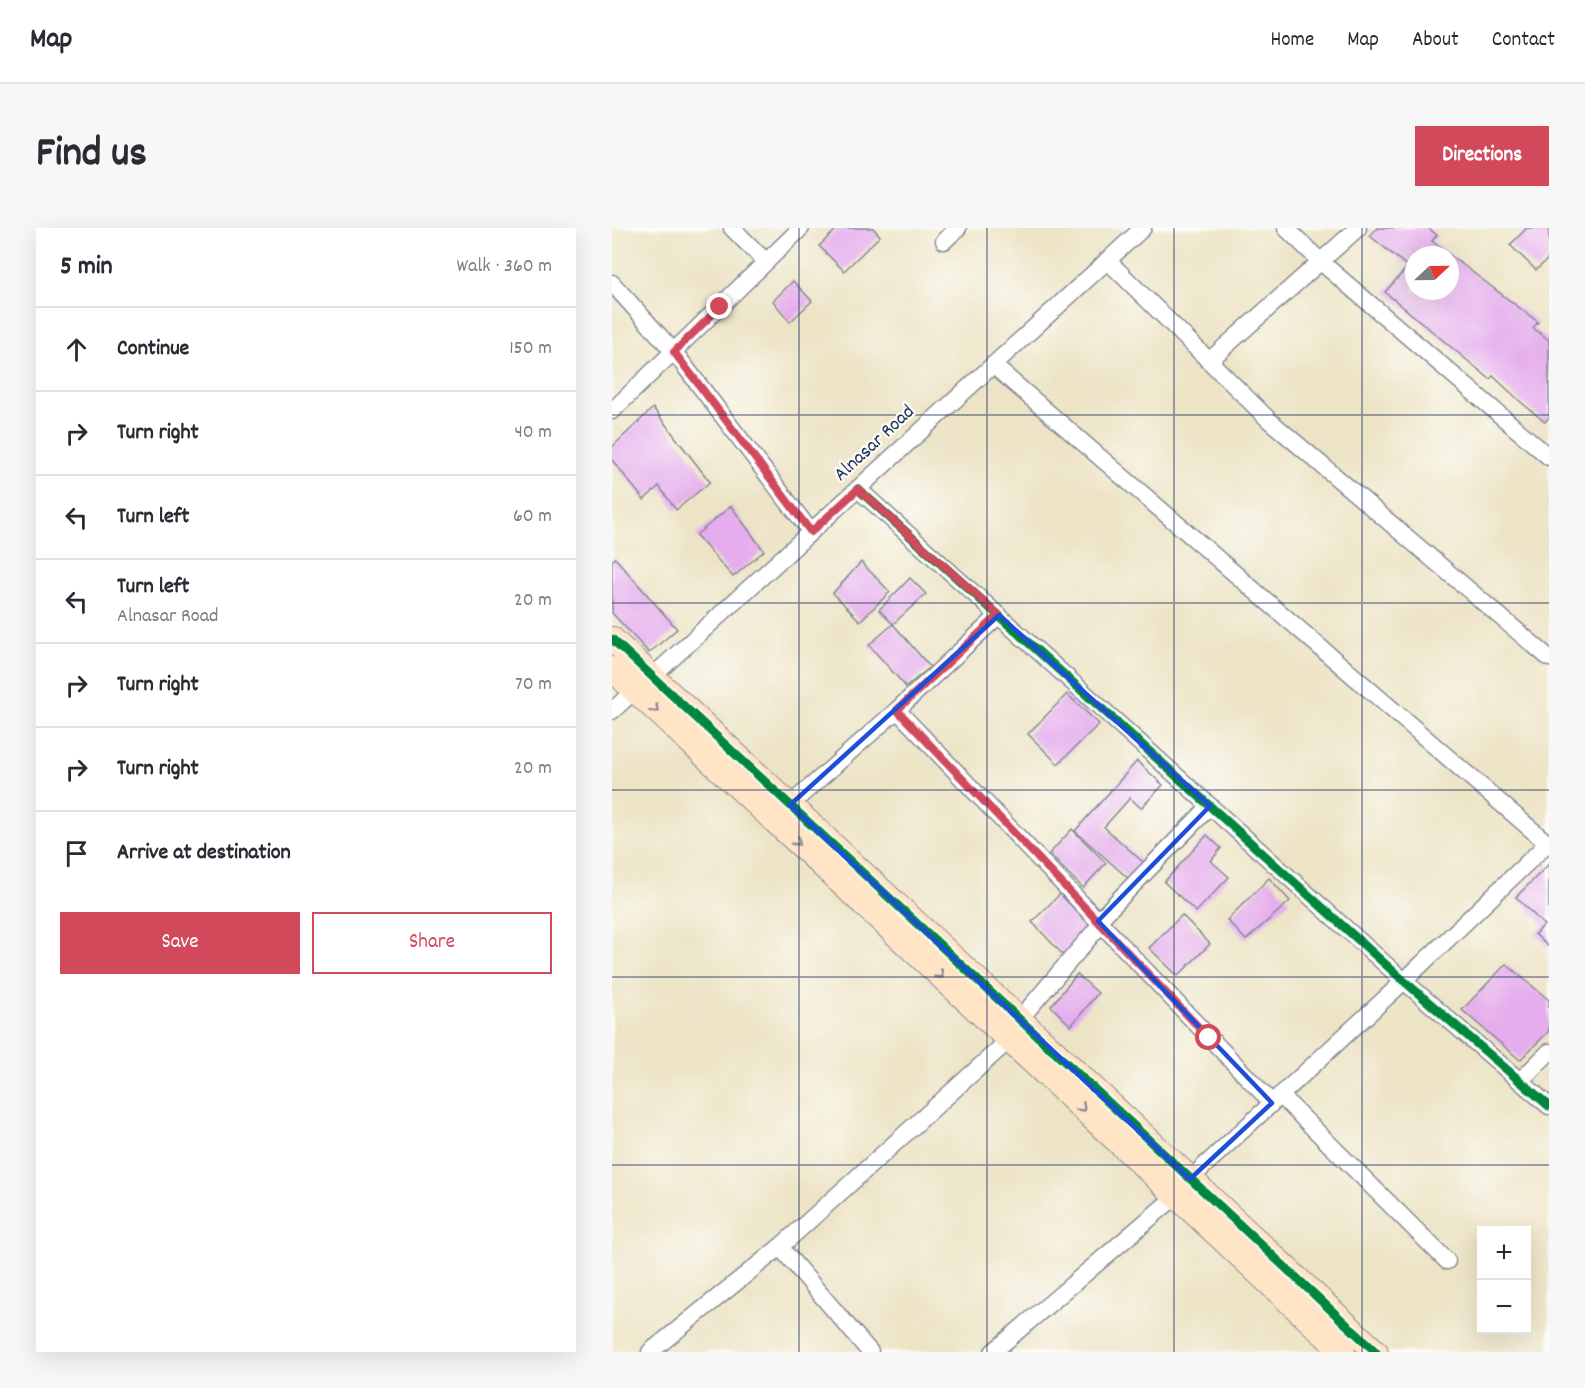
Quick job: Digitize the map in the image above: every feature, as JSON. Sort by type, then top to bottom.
[{"type":"street","points":[[732,228],[766,262]]},
{"type":"street","points":[[615,401],[674,352],[801,228]]},
{"type":"street","points":[[944,241],[958,228]]},
{"type":"street","name":"Alnasar Road","points":[[612,711],[1143,228]]},
{"type":"street","points":[[1286,228],[1321,262],[1549,457]]},
{"type":"street","points":[[1210,360],[1358,228]]},
{"type":"street","points":[[1107,260],[1270,421],[1549,658]]},
{"type":"street","points":[[612,283],[674,352],[811,532]]},
{"type":"street","points":[[993,365],[1548,843],[1183,1187],[993,1352]]},
{"type":"street","points":[[858,489],[1404,981],[1549,1106]]},
{"type":"street","points":[[790,805],[999,615]]},
{"type":"street","points":[[612,639],[643,683],[1014,1030],[1183,1187],[1376,1352]]},
{"type":"street","points":[[612,669],[643,683],[790,805],[1014,1030]]},
{"type":"street","points":[[897,710],[1099,923],[1276,1099],[1447,1262]]},
{"type":"street","points":[[650,1352],[780,1247],[1014,1030],[1099,923],[1210,806]]},
{"type":"street","points":[[1521,1080],[1549,1052]]},
{"type":"street","points":[[1183,1187],[1343,1352]]},
{"type":"street","points":[[780,1247],[870,1352]]},
{"type":"highlighted area","points":[[999,615],[1210,806],[1098,921],[1272,1103],[1190,1179],[790,805]]},
{"type":"building","points":[[838,228],[873,228],[880,236],[844,271],[819,246]]},
{"type":"building","points":[[1377,228],[1428,228],[1437,235],[1432,241],[1438,246],[1405,246],[1405,264],[1370,236]]},
{"type":"building","points":[[1527,228],[1549,228],[1549,258],[1536,270],[1510,245]]},
{"type":"building","points":[[1459,262],[1538,322],[1533,328],[1549,340],[1549,417],[1545,422],[1493,376],[1490,379],[1385,292],[1405,270],[1405,300],[1459,300]]},
{"type":"building","points":[[793,281],[812,301],[790,322],[773,301]]},
{"type":"building","points":[[653,408],[710,482],[676,510],[659,486],[644,500],[612,460],[612,447]]},
{"type":"building","points":[[731,506],[764,551],[733,577],[696,535]]},
{"type":"building","points":[[615,558],[677,629],[649,653],[612,613],[612,561]]},
{"type":"building","points":[[861,562],[890,592],[860,621],[833,593]]},
{"type":"building","points":[[910,578],[926,594],[893,624],[879,610]]},
{"type":"building","points":[[893,624],[930,667],[906,687],[869,645]]},
{"type":"building","points":[[1067,694],[1099,724],[1058,764],[1028,734]]},
{"type":"building","points":[[1137,761],[1163,785],[1141,808],[1130,798],[1104,827],[1144,863],[1129,879],[1075,831]]},
{"type":"building","points":[[1072,829],[1106,863],[1083,888],[1049,854]]},
{"type":"building","points":[[1207,835],[1221,848],[1211,861],[1229,877],[1196,912],[1164,882]]},
{"type":"building","points":[[1549,864],[1549,947],[1535,934],[1544,925],[1516,897]]},
{"type":"building","points":[[1269,878],[1290,901],[1246,940],[1227,920]]},
{"type":"building","points":[[1060,894],[1092,927],[1064,956],[1032,922]]},
{"type":"building","points":[[1182,915],[1210,944],[1178,976],[1149,948]]},
{"type":"building","points":[[1506,964],[1549,1000],[1549,1031],[1520,1060],[1462,1010]]},
{"type":"building","points":[[1077,974],[1098,993],[1071,1026],[1051,1006]]},
{"type":"cycle path","points":[[858,489],[1404,981],[1549,1106]]},
{"type":"cycle path","points":[[612,639],[1376,1352]]},
{"type":"route","points":[[720,307],[674,352],[811,532],[858,489],[999,615],[897,710],[1209,1038]]}]
